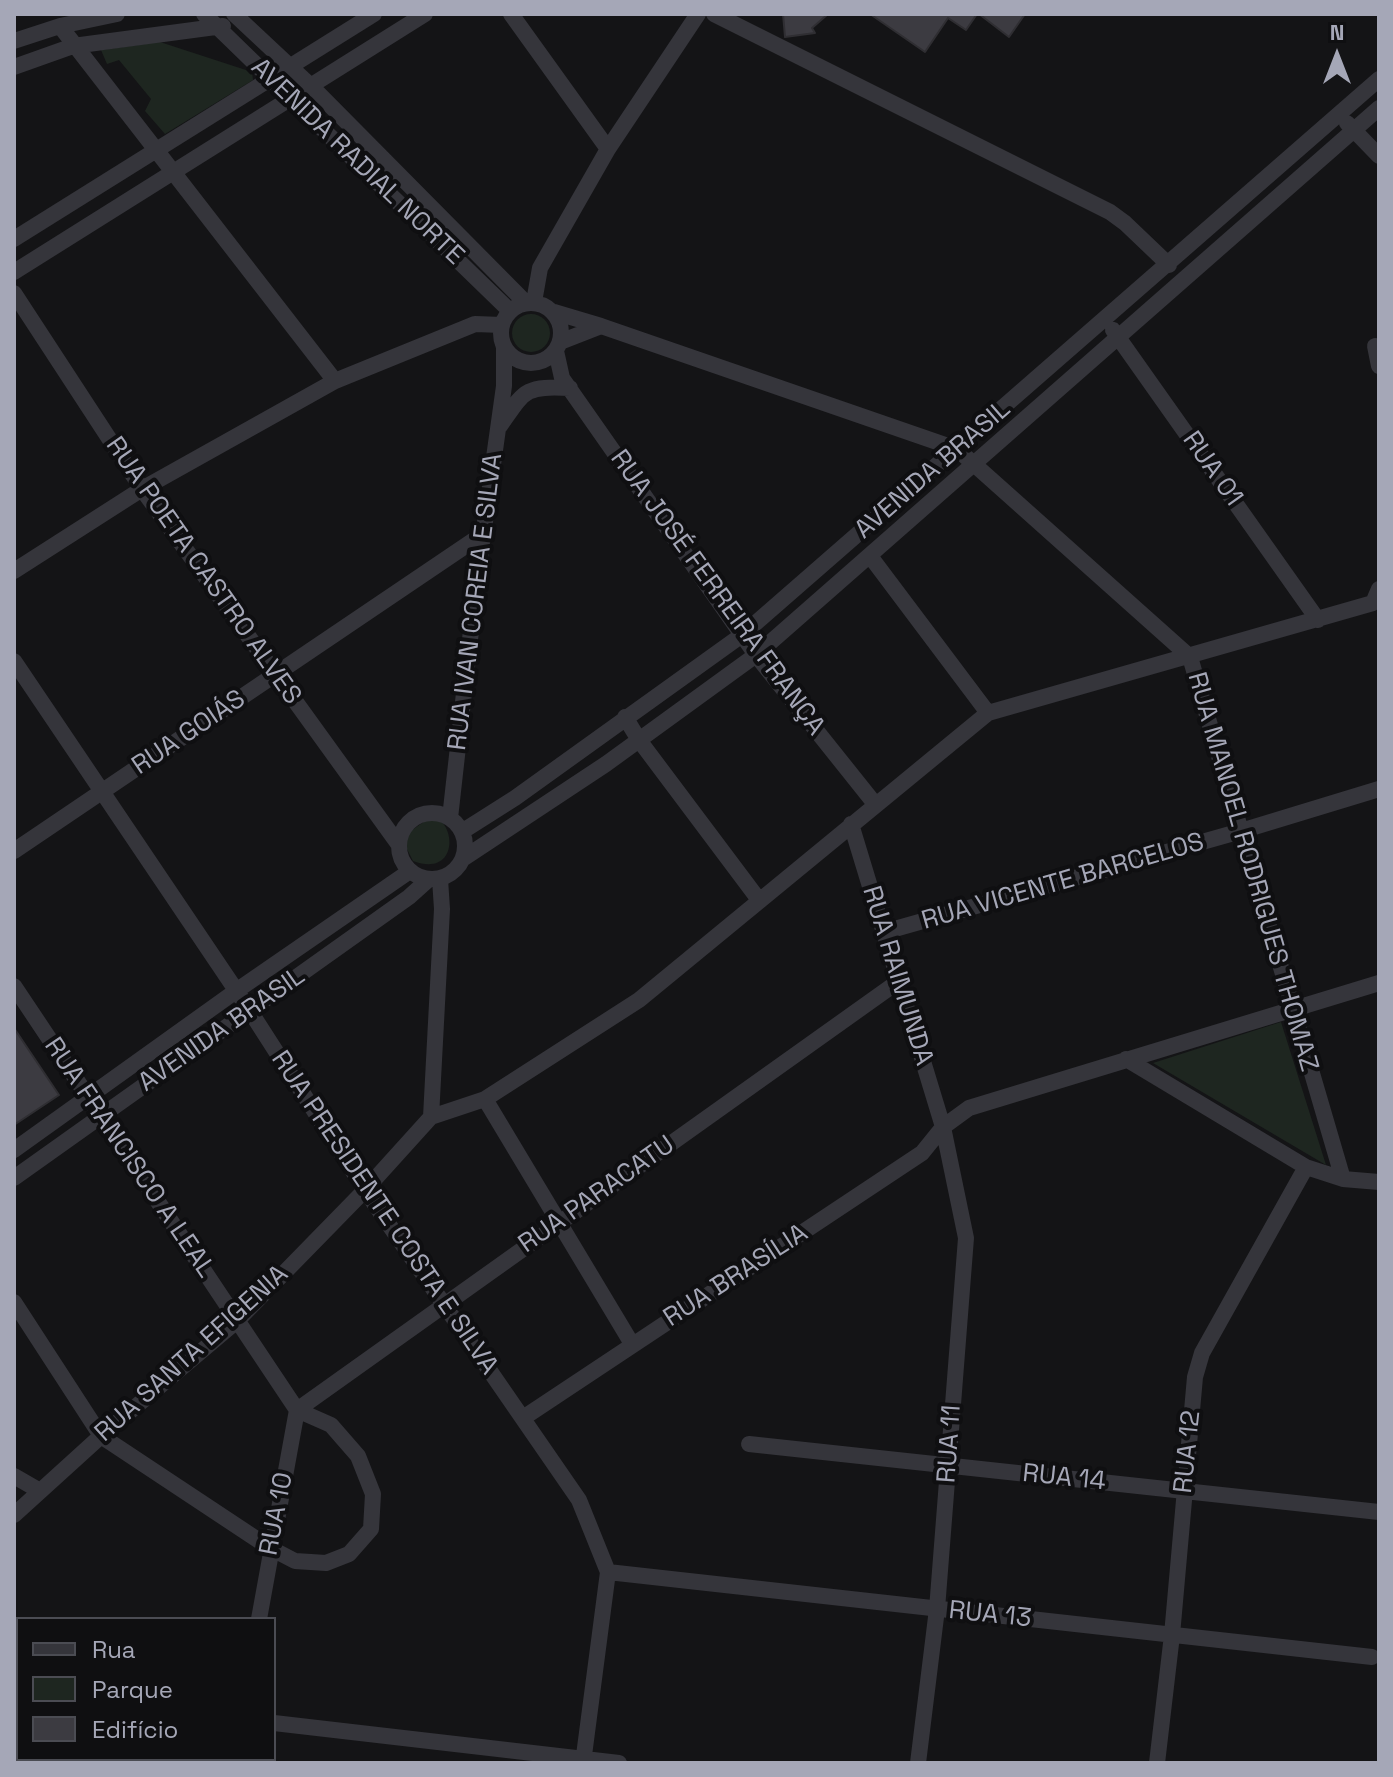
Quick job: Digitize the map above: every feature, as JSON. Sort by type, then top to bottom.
[{"type":"street","points":[[14,41],[60,26],[117,14]]},
{"type":"street","points":[[14,239],[374,14]]},
{"type":"street","points":[[14,272],[425,14]]},
{"type":"street","points":[[511,14],[608,149]]},
{"type":"street","points":[[530,303],[540,268],[608,149],[698,14]]},
{"type":"street","points":[[714,14],[1110,212],[1169,265]]},
{"type":"street","points":[[14,67],[73,46],[210,20],[240,20]]},
{"type":"street","name":"AVENIDA RADIAL NORTE","points":[[210,20],[271,77],[506,318]]},
{"type":"street","name":"AVENIDA RADIAL NORTE","points":[[240,20],[530,303]]},
{"type":"street","points":[[60,26],[335,381]]},
{"type":"street","name":"AVENIDA BRASIL","points":[[463,831],[515,798],[742,635],[1379,79]]},
{"type":"street","name":"AVENIDA BRASIL","points":[[464,858],[639,740],[756,655],[1379,108]]},
{"type":"street","points":[[1339,114],[1379,156]]},
{"type":"street","points":[[1234,206],[1249,222]]},
{"type":"street","name":"RUA POETA CASTRO ALVES","points":[[14,293],[142,489],[399,845]]},
{"type":"street","points":[[14,571],[142,489],[335,381],[475,324],[506,318],[530,303],[545,305],[554,312],[957,449]]},
{"type":"street","points":[[504,386],[533,363],[548,358],[558,346],[562,332],[554,312]]},
{"type":"street","points":[[506,318],[504,346],[509,354],[533,363]]},
{"type":"street","name":"RUA 01","points":[[1105,319],[1318,620]]},
{"type":"street","points":[[558,346],[601,326]]},
{"type":"street","name":"RUA IVAN COREIA E SILVA","points":[[450,818],[483,534],[504,386],[504,346]]},
{"type":"street","name":"RUA JOSÉ FERREIRA FRANÇA","points":[[558,346],[566,383],[756,655],[875,804]]},
{"type":"street","points":[[1375,346],[1379,366]]},
{"type":"street","name":"RUA JOSÉ FERREIRA FRANÇA","points":[[533,363],[566,383]]},
{"type":"street","points":[[497,430],[529,390],[566,383]]},
{"type":"street","name":"RUA MANOEL RODRIGUES THOMAZ","points":[[957,449],[1190,657],[1343,1179]]},
{"type":"street","name":"RUA GOIÁS","points":[[14,851],[483,534]]},
{"type":"street","points":[[870,556],[988,713]]},
{"type":"street","points":[[434,879],[442,909],[431,1117],[485,1099],[639,1000],[988,713],[1377,601]]},
{"type":"street","name":"RUA PRESIDENTE COSTA E SILVA","points":[[14,661],[250,1011],[365,1190],[579,1500],[608,1572],[583,1761]]},
{"type":"street","points":[[625,717],[759,900]]},
{"type":"street","name":"RUA VICENTE BARCELOS","points":[[884,932],[1379,789]]},
{"type":"street","points":[[428,813],[450,818],[463,831],[466,844],[464,858],[458,868],[434,879],[410,871],[402,860],[399,845],[407,824],[417,816],[428,813]]},
{"type":"street","name":"RUA RAIMUNDA","points":[[851,824],[943,1127]]},
{"type":"street","name":"AVENIDA BRASIL","points":[[14,1150],[410,871]]},
{"type":"street","name":"AVENIDA BRASIL","points":[[14,1178],[434,879]]},
{"type":"street","name":"RUA PARACATU","points":[[297,1410],[899,981]]},
{"type":"street","name":"RUA BRASÍLIA","points":[[523,1418],[922,1153],[943,1127],[969,1108],[1379,983]]},
{"type":"street","name":"RUA FRANCISCO A LEAL","points":[[14,986],[297,1410]]},
{"type":"street","points":[[1126,1059],[1306,1167],[1343,1179],[1379,1182]]},
{"type":"street","points":[[485,1099],[632,1344]]},
{"type":"street","name":"RUA SANTA EFIGENIA","points":[[14,1515],[101,1436],[237,1321],[365,1190],[431,1117]]},
{"type":"street","name":"RUA 11","points":[[918,1763],[937,1609],[966,1238],[943,1127]]},
{"type":"street","name":"RUA 12","points":[[1157,1763],[1195,1377],[1202,1353],[1306,1167]]},
{"type":"street","points":[[14,1302],[101,1436],[270,1548],[295,1561],[326,1563],[349,1554],[371,1529],[373,1494],[358,1456],[331,1425],[297,1410]]},
{"type":"street","name":"RUA 10","points":[[259,1617],[297,1410]]},
{"type":"street","name":"RUA 14","points":[[749,1444],[1379,1512]]},
{"type":"street","points":[[14,1476],[40,1491]]},
{"type":"street","name":"RUA 13","points":[[608,1572],[1372,1657]]},
{"type":"street","points":[[276,1723],[619,1763]]},
{"type":"green space","points":[[160,42],[252,72],[253,80],[165,134],[145,111],[151,99],[119,60],[107,64],[101,50]]},
{"type":"green space","points":[[531,314],[545,319],[550,333],[545,347],[531,352],[517,347],[512,333],[517,319]]},
{"type":"green space","points":[[432,816],[446,828],[449,847],[446,856],[439,862],[428,864],[413,861],[404,843],[408,833]]},
{"type":"green space","points":[[1281,1022],[1326,1165],[1153,1063]]},
{"type":"building","points":[[783,14],[828,14],[812,28],[815,33],[785,37]]},
{"type":"building","points":[[870,14],[977,14],[966,30],[948,18],[925,52]]},
{"type":"building","points":[[979,14],[1025,14],[1009,37]]},
{"type":"building","points":[[14,1028],[59,1095],[14,1125]]}]
